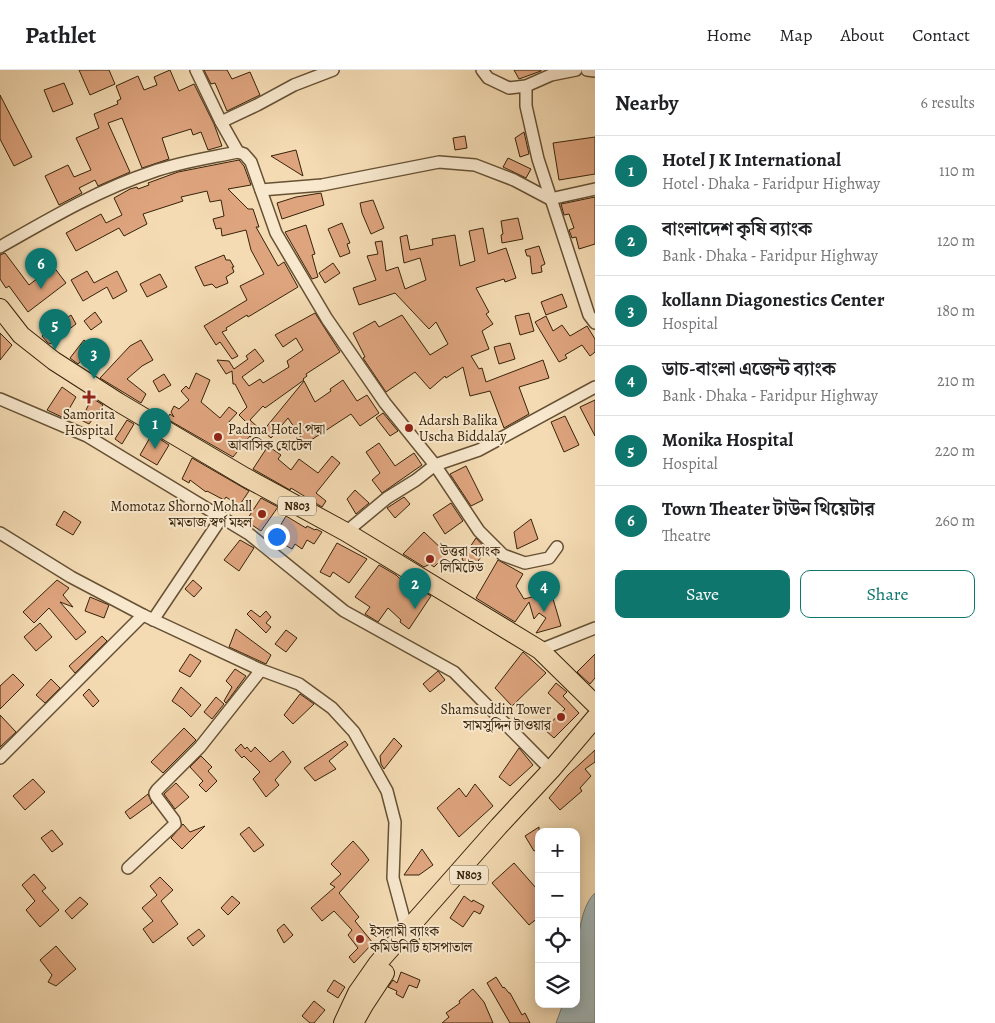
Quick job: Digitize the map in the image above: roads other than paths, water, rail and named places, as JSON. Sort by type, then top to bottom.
[{"type":"highway","name":"N803","points":[[0,308],[21,336],[54,361],[118,402],[245,477],[346,532],[540,650],[595,704]]},
{"type":"highway","name":"N803","points":[[355,1023],[364,1005],[410,934],[499,826],[551,770],[595,718]]},
{"type":"highway","name":"N803","points":[[343,1023],[357,993],[378,963],[410,934],[595,734]]},
{"type":"street","points":[[196,70],[238,152]]},
{"type":"street","points":[[222,122],[294,85],[334,70]]},
{"type":"street","points":[[482,70],[488,78],[509,88],[526,86],[550,75],[576,70]]},
{"type":"street","points":[[587,70],[595,71]]},
{"type":"street","points":[[526,86],[526,106],[538,160],[589,315],[595,323]]},
{"type":"street","points":[[0,246],[53,216],[114,186],[154,171],[177,165],[238,152],[244,154],[252,162],[276,233],[328,319],[385,403],[435,465],[479,531],[503,555],[525,563],[549,558],[557,547]]},
{"type":"street","points":[[261,190],[322,185],[439,162],[475,165],[514,180],[550,199],[595,189]]},
{"type":"street","points":[[346,532],[387,498],[416,480],[435,465],[479,450],[595,387]]},
{"type":"street","points":[[0,399],[87,436],[250,534],[344,611],[454,672],[551,770]]},
{"type":"street","points":[[0,758],[148,618],[222,517]]},
{"type":"street","points":[[0,533],[71,577],[148,618],[261,670],[300,684],[332,708],[354,732],[386,791],[395,822],[393,878],[410,934]]},
{"type":"street","points":[[540,650],[595,628]]},
{"type":"street","points":[[128,868],[172,828],[174,824],[174,820],[156,796],[157,790],[200,746],[261,670]]},
{"type":"place","name":"Town Theater টাউন থিয়েটার","points":[[41,289]]},
{"type":"place","name":"Monika Hospital","points":[[55,350]]},
{"type":"place","name":"kollann Diagonestics Center","points":[[94,379]]},
{"type":"place","name":"Samorita Hospital","points":[[89,397]]},
{"type":"place","name":"Adarsh Balika Uscha Biddalay","points":[[409,428]]},
{"type":"place","name":"Padma Hotel পদ্মা আবাসিক হোটেল","points":[[218,437]]},
{"type":"place","name":"Hotel J K International","points":[[155,449]]},
{"type":"place","name":"Momotaz Shorno Mohall মমতাজ স্বর্ণ মহল","points":[[262,514]]},
{"type":"place","name":"উত্তরা ব্যাংক লিমিটেড","points":[[430,559]]},
{"type":"place","name":"বাংলাদেশ কৃষি ব্যাংক","points":[[415,609]]},
{"type":"place","name":"ডাচ-বাংলা এজেন্ট ব্যাংক","points":[[544,612]]},
{"type":"place","name":"Shamsuddin Tower সামসুদ্দিন টাওয়ার","points":[[561,717]]},
{"type":"place","name":"ইসলামী ব্যাংক কমিউনিটি হাসপাতাল","points":[[360,939]]}]
